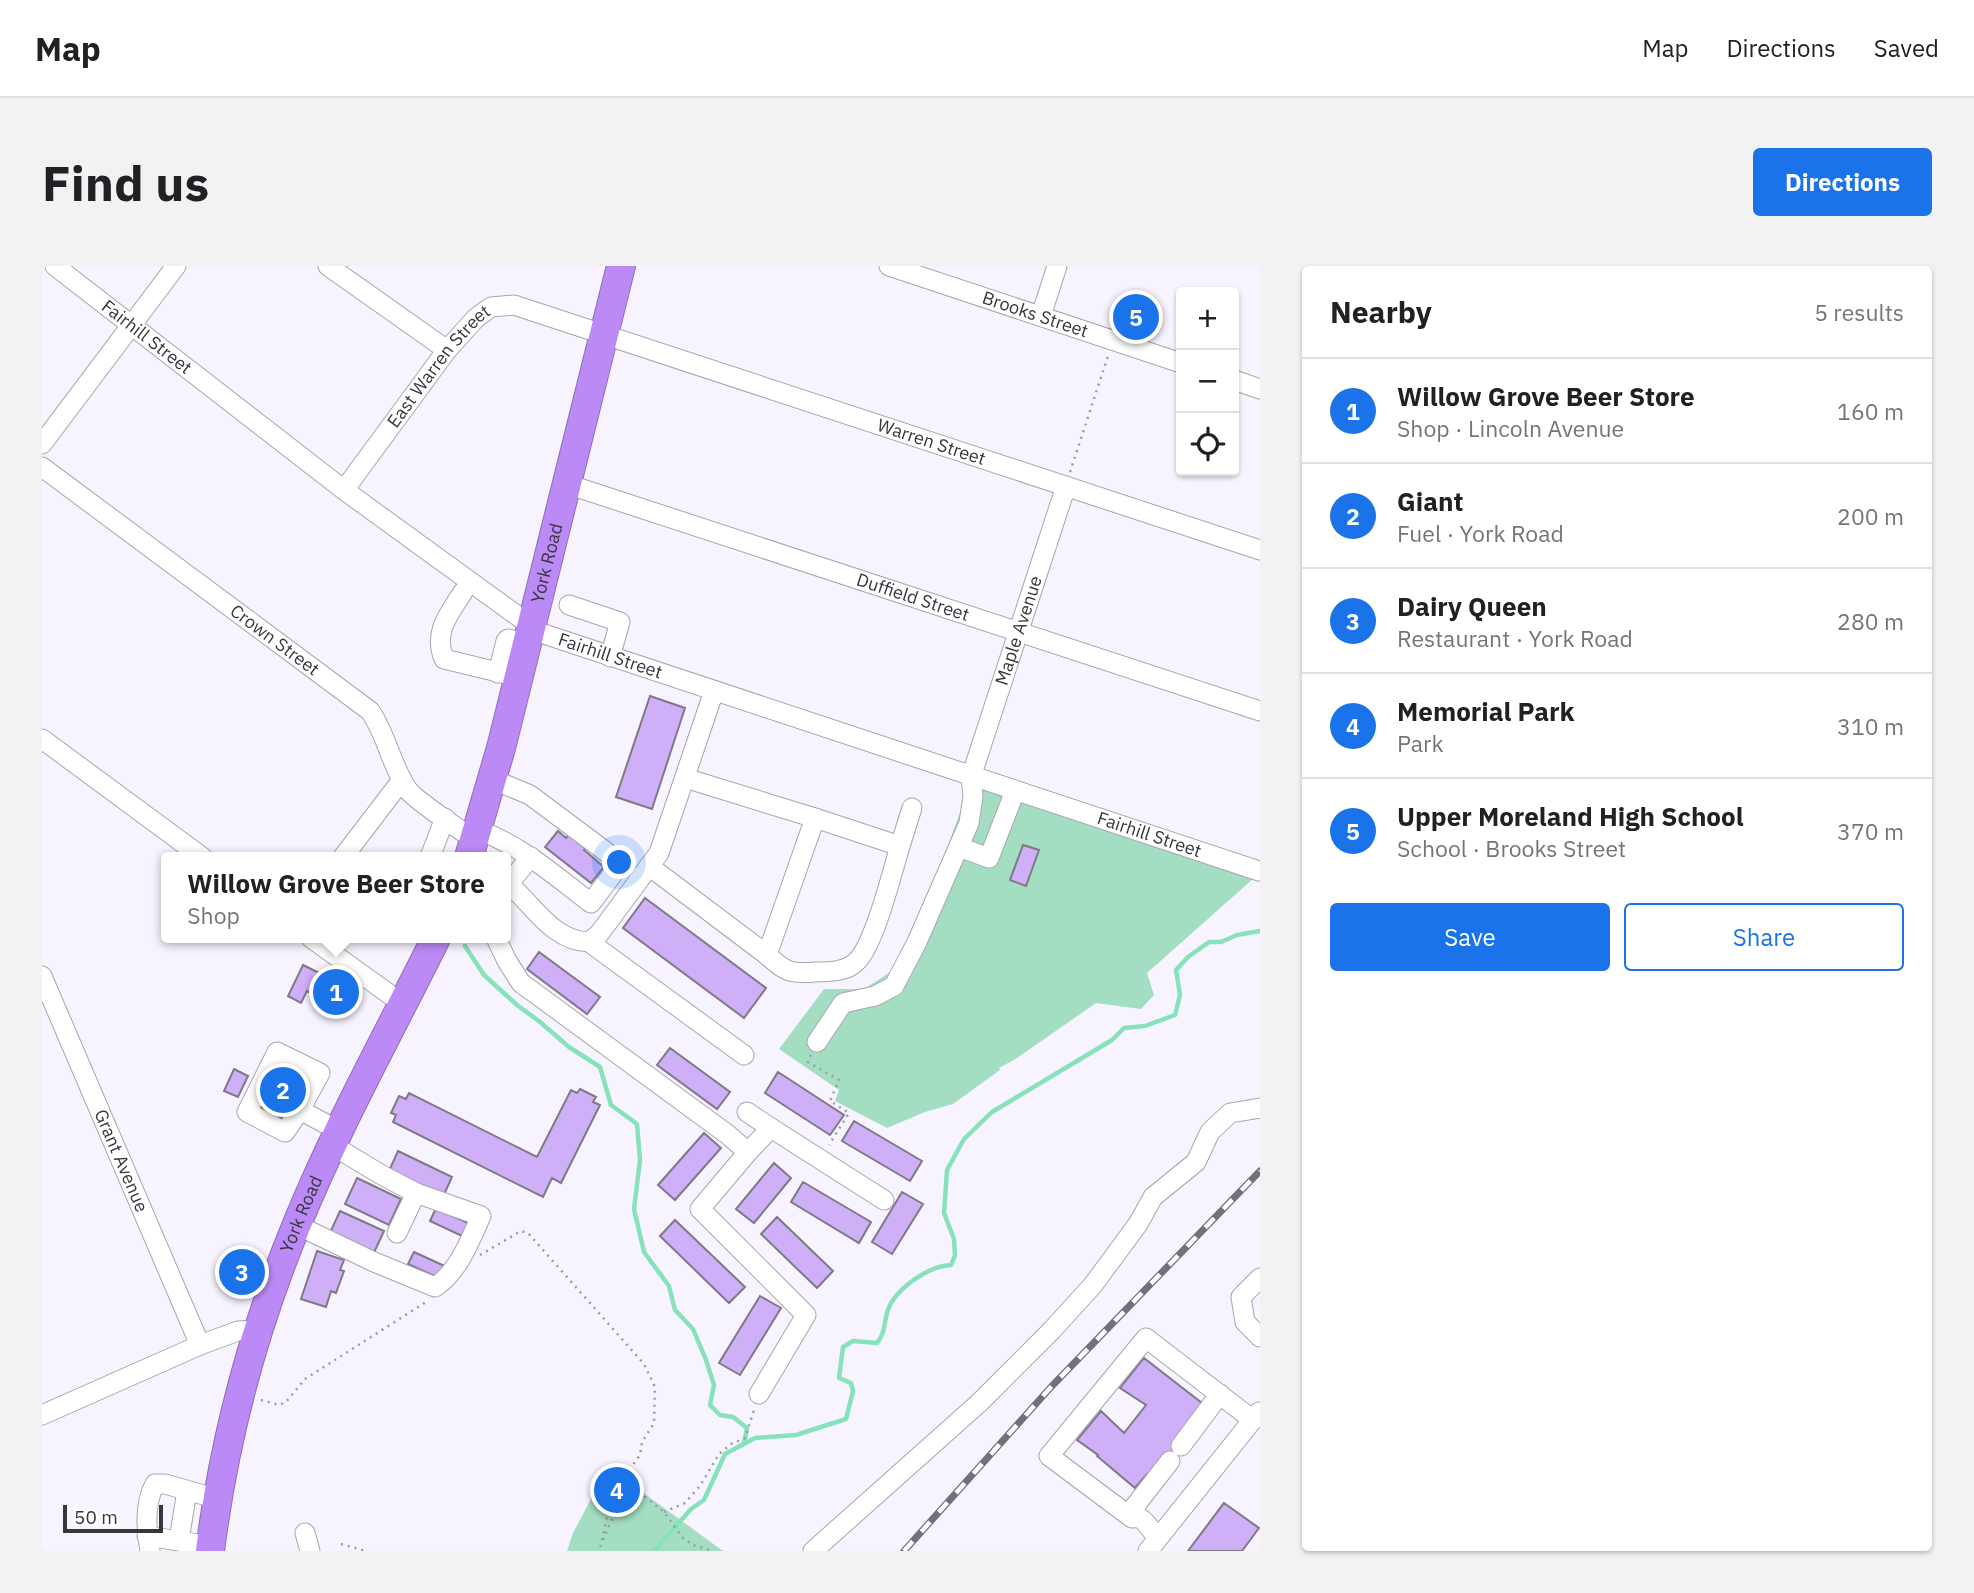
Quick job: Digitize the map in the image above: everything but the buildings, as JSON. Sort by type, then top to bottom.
[{"type":"highway","name":"York Road","points":[[474,842],[492,779],[508,675],[529,635],[621,266]]},
{"type":"highway","name":"York Road","points":[[210,1548],[229,1443],[258,1330],[297,1225],[335,1138],[434,943]]},
{"type":"street","name":"Fairhill Street","points":[[55,266],[467,587],[500,604],[529,635],[552,638],[1259,871]]},
{"type":"street","points":[[42,444],[176,266]]},
{"type":"street","points":[[328,266],[447,350]]},
{"type":"street","name":"Brooks Street","points":[[889,266],[1176,361]]},
{"type":"street","points":[[1041,316],[1057,266]]},
{"type":"street","name":"East Warren Street","points":[[344,490],[447,350],[476,318],[491,307],[514,305],[604,334]]},
{"type":"street","name":"Warren Street","points":[[604,334],[1260,550]]},
{"type":"street","points":[[1239,382],[1260,389]]},
{"type":"street","name":"Crown Street","points":[[42,467],[370,711],[380,726],[410,793],[474,842],[496,836],[531,857],[591,904],[621,863],[530,795],[492,779]]},
{"type":"street","name":"Duffield Street","points":[[567,484],[1260,711]]},
{"type":"street","name":"Maple Avenue","points":[[817,1042],[843,1003],[875,996],[894,986],[917,942],[969,823],[973,796],[971,777],[1066,485]]},
{"type":"street","points":[[467,587],[441,627],[439,638],[442,655],[444,659],[508,675]]},
{"type":"street","points":[[569,605],[620,622],[610,657]]},
{"type":"street","points":[[589,942],[598,934],[659,853],[714,691]]},
{"type":"street","points":[[42,739],[195,852]]},
{"type":"street","points":[[685,778],[900,846]]},
{"type":"street","points":[[347,852],[402,780]]},
{"type":"street","points":[[959,847],[989,858],[1016,791]]},
{"type":"street","points":[[649,866],[782,969],[790,973],[832,971],[849,967],[858,961],[869,944],[912,807]]},
{"type":"street","points":[[432,852],[445,818]]},
{"type":"street","points":[[767,955],[815,818]]},
{"type":"street","points":[[511,879],[531,857]]},
{"type":"street","points":[[511,886],[529,907],[562,935],[575,942],[589,942],[744,1055]]},
{"type":"street","points":[[318,943],[403,1004]]},
{"type":"street","points":[[498,943],[521,983],[748,1152]]},
{"type":"street","name":"Grant Avenue","points":[[42,976],[200,1345]]},
{"type":"street","points":[[813,1551],[979,1403],[1052,1330],[1093,1285],[1138,1224],[1153,1197],[1196,1162],[1210,1132],[1230,1114],[1260,1108]]},
{"type":"street","points":[[297,1225],[374,1262],[435,1287],[446,1280],[468,1245],[481,1216],[416,1192],[380,1174],[300,1110]]},
{"type":"street","points":[[747,1112],[884,1200]]},
{"type":"street","points":[[759,1394],[806,1315],[700,1209],[771,1128]]},
{"type":"street","points":[[397,1233],[416,1192]]},
{"type":"street","points":[[1260,1278],[1241,1297],[1245,1322],[1260,1337]]},
{"type":"street","points":[[42,1415],[200,1345],[238,1331],[258,1330]]},
{"type":"street","points":[[1146,1338],[1220,1394],[1257,1415],[1153,1540],[1134,1525],[1130,1516],[1049,1456],[1146,1338]]},
{"type":"street","points":[[1130,1516],[1220,1394]]},
{"type":"street","points":[[210,1548],[179,1540],[149,1544],[148,1496],[155,1484],[218,1499]]},
{"type":"street","points":[[179,1540],[187,1491]]},
{"type":"path","points":[[1066,485],[1113,340]]},
{"type":"path","points":[[817,1042],[808,1062],[839,1080],[830,1101],[849,1113],[820,1159]]},
{"type":"path","points":[[472,1261],[514,1234],[521,1231],[528,1234],[644,1364],[654,1387],[654,1423],[642,1442],[640,1455],[612,1494],[600,1550]]},
{"type":"path","points":[[260,1399],[279,1405],[286,1402],[305,1379],[428,1301]]},
{"type":"path","points":[[664,1512],[685,1503],[719,1454],[731,1444],[745,1438],[759,1394]]},
{"type":"path","points":[[600,1550],[617,1512],[631,1500],[645,1497],[664,1512],[693,1545],[713,1551]]},
{"type":"path","points":[[341,1544],[366,1551]]},
{"type":"green space","points":[[970,784],[1254,878],[1147,973],[1154,995],[1141,1009],[1096,1003],[999,1068],[1000,1070],[953,1104],[887,1128],[835,1101],[839,1090],[779,1049],[824,989],[864,989],[892,971],[938,874]]},
{"type":"green space","points":[[608,1467],[723,1551],[567,1551],[573,1533]]},
{"type":"waterway","points":[[654,1551],[691,1509],[704,1500],[725,1454],[755,1438],[796,1435],[846,1419],[853,1391],[851,1383],[839,1378],[843,1347],[853,1341],[877,1343],[896,1296],[922,1275],[951,1265],[955,1255],[954,1239],[944,1213],[947,1170],[964,1139],[992,1112],[1112,1040],[1124,1028],[1145,1026],[1175,1015],[1180,995],[1176,970],[1188,957],[1209,942],[1221,942],[1237,935],[1260,931]]},
{"type":"waterway","points":[[465,946],[484,975],[517,1005],[569,1047],[600,1067],[611,1105],[637,1124],[640,1160],[634,1209],[644,1252],[669,1286],[675,1310],[693,1329],[714,1385],[710,1405],[720,1415],[733,1417],[747,1428],[744,1444]]},
{"type":"railway","points":[[904,1551],[1051,1387],[1260,1171]]},
{"type":"place","name":"Upper Moreland High School","points":[[1136,317]]},
{"type":"place","name":"Willow Grove Beer Store","points":[[336,992]]},
{"type":"place","name":"Giant","points":[[283,1090]]},
{"type":"place","name":"Dairy Queen","points":[[242,1272]]},
{"type":"place","name":"Memorial Park","points":[[617,1490]]}]
